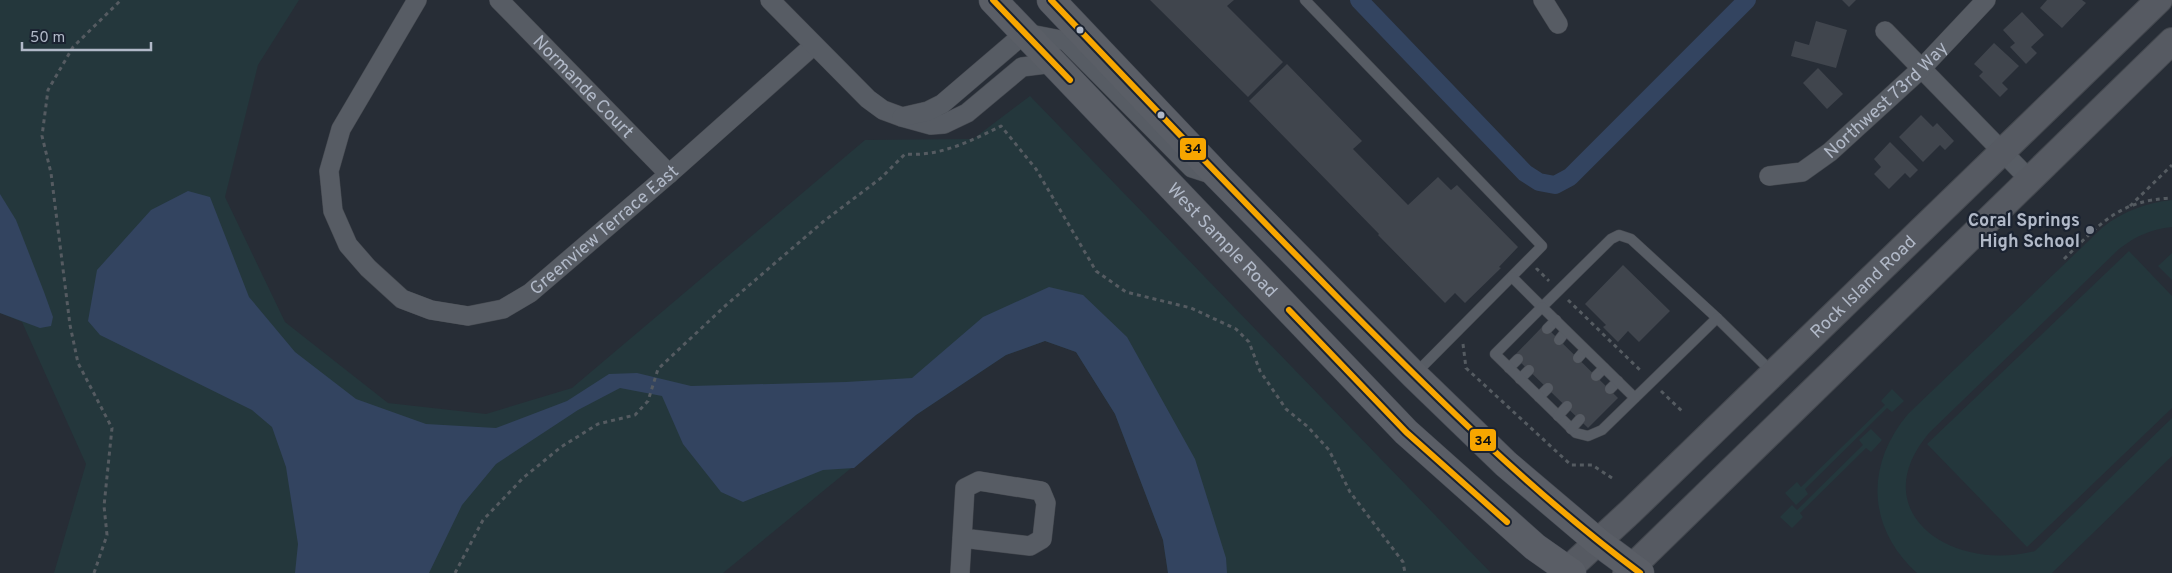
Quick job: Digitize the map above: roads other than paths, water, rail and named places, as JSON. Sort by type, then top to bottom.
[{"type":"main road","name":"West Sample Road","points":[[993,0],[1406,432],[1535,547],[1568,572]]},
{"type":"main road","name":"Rock Island Road","points":[[1568,572],[2159,0]]},
{"type":"main road","points":[[1046,1],[1414,375],[1506,464],[1632,571],[2029,179],[2172,41]]},
{"type":"main road","points":[[2100,57],[2127,85]]},
{"type":"street","name":"Greenview Terrace East","points":[[417,0],[341,129],[329,171],[333,211],[348,245],[368,268],[402,298],[431,310],[468,316],[503,309],[530,293],[669,174],[814,45]]},
{"type":"street","name":"Normande Court","points":[[498,0],[669,174]]},
{"type":"street","points":[[770,0],[868,99],[883,110],[931,125],[944,124],[967,113],[1022,67],[1054,63]]},
{"type":"street","points":[[1542,0],[1558,24]]},
{"type":"street","name":"Northwest 73rd Way","points":[[1769,176],[1802,172],[1830,152],[1921,68],[1986,0]]},
{"type":"street","points":[[1885,31],[2029,179]]},
{"type":"street","points":[[902,117],[928,111],[942,104],[1025,33],[1066,41],[1192,168],[1218,176]]},
{"type":"street","points":[[960,573],[962,538],[965,488],[979,481],[1041,491],[1046,503],[1042,539],[1030,546],[962,538]]},
{"type":"lane","points":[[1304,0],[1542,246],[1414,375]]},
{"type":"lane","points":[[1717,318],[1602,430],[1588,436],[1576,433],[1495,354],[1611,239],[1619,235],[1631,239],[1717,318],[1773,373]]},
{"type":"lane","points":[[1512,277],[1635,398]]},
{"type":"lane","points":[[1548,329],[1556,320]]},
{"type":"lane","points":[[1559,340],[1566,331]]},
{"type":"lane","points":[[1578,358],[1585,350]]},
{"type":"lane","points":[[1509,368],[1518,359]]},
{"type":"lane","points":[[1596,376],[1604,368]]},
{"type":"lane","points":[[1520,379],[1529,370]]},
{"type":"lane","points":[[1610,389],[1618,381]]},
{"type":"lane","points":[[1539,397],[1548,388]]},
{"type":"lane","points":[[1558,416],[1567,406]]},
{"type":"lane","points":[[1571,428],[1580,420]]},
{"type":"water","points":[[188,191],[210,197],[249,297],[295,352],[356,399],[426,424],[496,428],[567,401],[609,374],[637,373],[691,386],[846,382],[912,378],[983,317],[1049,287],[1083,295],[1127,337],[1195,459],[1226,558],[1227,573],[1168,573],[1163,540],[1115,414],[1076,352],[1045,341],[1006,355],[916,415],[854,468],[823,470],[743,502],[721,492],[683,444],[662,396],[620,388],[578,410],[496,464],[462,505],[429,573],[295,573],[298,544],[286,467],[272,427],[252,410],[100,335],[88,321],[97,270],[151,210]]},
{"type":"water","points":[[0,194],[16,220],[44,292],[53,317],[51,326],[40,328],[0,313]]},
{"type":"waterway","points":[[1359,0],[1525,173],[1539,182],[1555,185],[1570,177],[1747,0]]},
{"type":"place","name":"Coral Springs High School","points":[[2090,230]]}]
